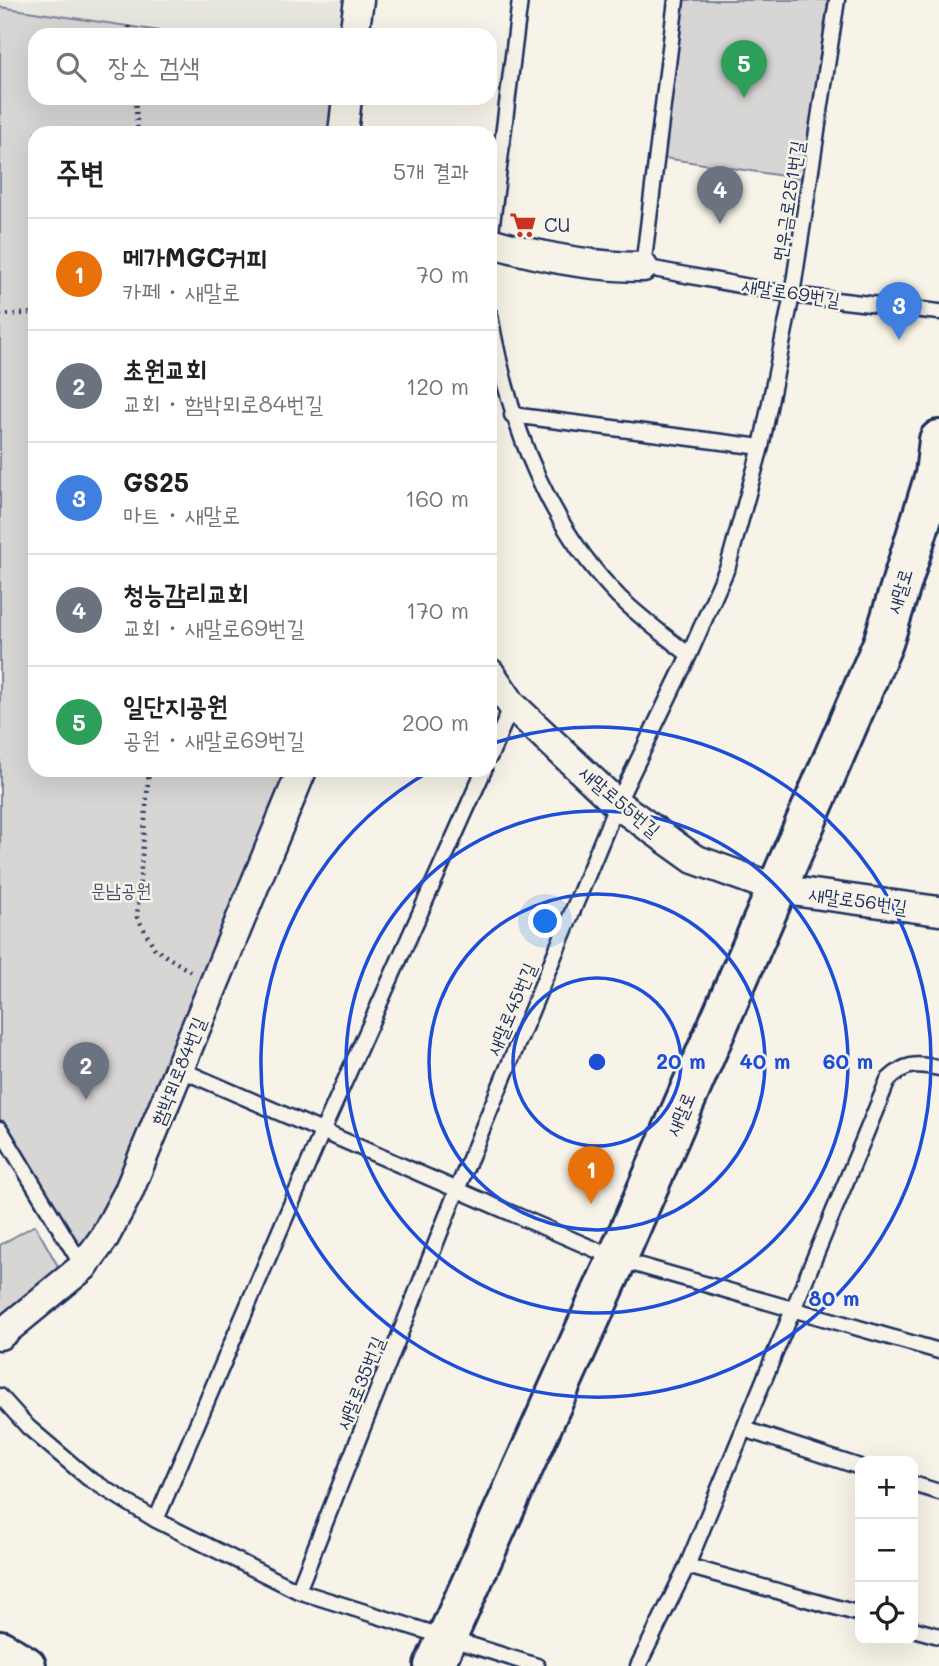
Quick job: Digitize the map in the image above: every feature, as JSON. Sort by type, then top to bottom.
[{"type":"street","points":[[355,28],[359,0]]},
{"type":"street","points":[[344,126],[346,105]]},
{"type":"street","name":"새말로69번길","points":[[497,243],[537,256],[612,267],[643,267]]},
{"type":"street","name":"새말로","points":[[440,1652],[617,1259],[883,643],[938,463]]},
{"type":"street","name":"새말로55번길","points":[[497,683],[512,705],[617,804],[694,859],[777,889]]},
{"type":"street","name":"함박뫼로84번길","points":[[0,1335],[83,1267],[104,1238],[128,1194],[299,777]]},
{"type":"street","name":"새말로56번길","points":[[777,889],[939,911]]},
{"type":"street","points":[[0,1650],[26,1666]]},
{"type":"lane","name":"새말로69번길","points":[[497,185],[520,0]]},
{"type":"lane","points":[[643,267],[676,0]]},
{"type":"lane","name":"먼우금로251번길","points":[[617,804],[689,655],[728,566],[761,447],[792,295],[837,0]]},
{"type":"lane","name":"새말로69번길","points":[[643,267],[792,295],[939,312]]},
{"type":"lane","points":[[497,348],[512,415],[534,472],[556,513],[592,567],[620,597],[689,655]]},
{"type":"lane","points":[[512,415],[761,447]]},
{"type":"lane","points":[[497,739],[512,705]]},
{"type":"lane","points":[[156,1520],[322,1132],[481,777]]},
{"type":"lane","name":"새말로45번길","points":[[457,1190],[617,804]]},
{"type":"lane","points":[[638,1666],[687,1566],[888,1080],[901,1067],[917,1063],[939,1068]]},
{"type":"lane","points":[[179,1069],[617,1259],[939,1351]]},
{"type":"lane","points":[[0,1129],[83,1267]]},
{"type":"lane","name":"새말로35번길","points":[[298,1591],[457,1190]]},
{"type":"lane","points":[[0,1396],[28,1427],[88,1478],[156,1520],[298,1591],[440,1652],[537,1666]]},
{"type":"lane","points":[[744,1429],[855,1464]]},
{"type":"lane","points":[[918,1486],[939,1492]]},
{"type":"lane","points":[[687,1566],[855,1613]]},
{"type":"lane","points":[[918,1630],[939,1636]]},
{"type":"path","points":[[136,105],[137,126]]},
{"type":"path","points":[[0,315],[28,313]]},
{"type":"path","points":[[148,777],[137,916],[155,949],[214,985]]},
{"type":"shaded area","points":[[0,0],[358,0],[355,28],[159,28],[0,7]]},
{"type":"green space","points":[[676,0],[837,0],[810,180],[657,157]]},
{"type":"green space","name":"문남공원","points":[[0,7],[141,28],[28,28],[28,105],[335,105],[336,126],[28,126],[28,777],[299,777],[83,1267],[0,1129]]},
{"type":"green space","points":[[35,1225],[59,1268],[52,1279],[0,1317],[0,1245]]},
{"type":"place","name":"일단지공원","points":[[744,98]]},
{"type":"place","name":"청능감리교회","points":[[720,224]]},
{"type":"place","name":"CU","points":[[523,225]]},
{"type":"place","name":"GS25","points":[[899,340]]},
{"type":"place","name":"초원교회","points":[[86,1100]]},
{"type":"place","name":"메가MGC커피","points":[[591,1204]]}]
